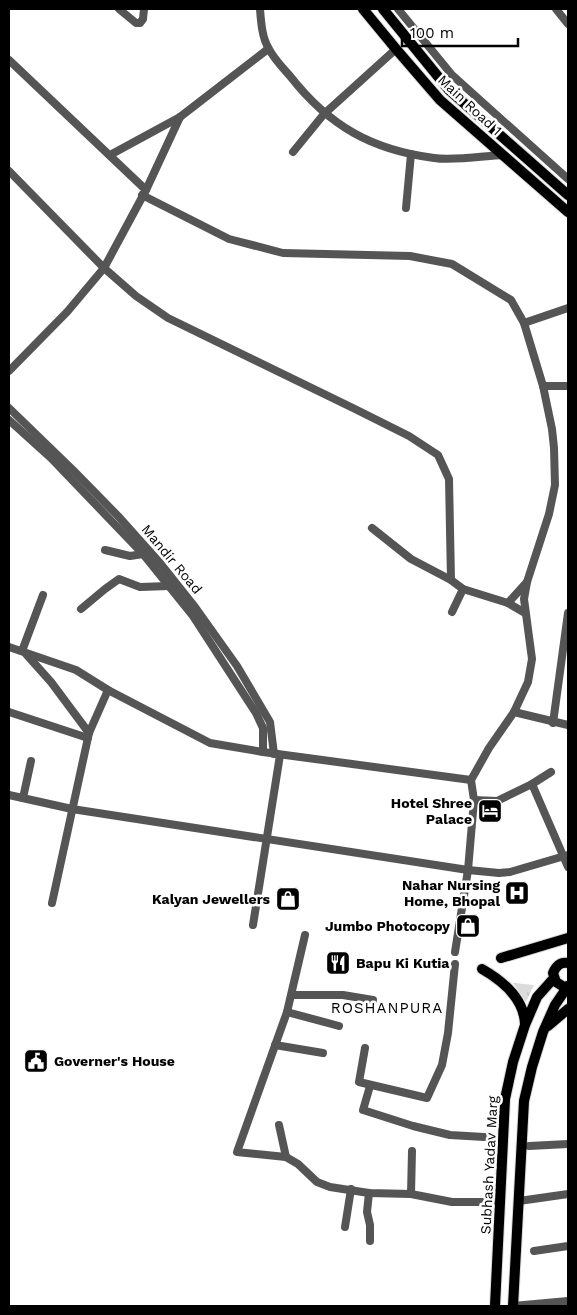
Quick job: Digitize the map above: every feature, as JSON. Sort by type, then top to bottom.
[{"type":"main road","name":"Main Road 1","points":[[363,9],[440,100],[568,212]]},
{"type":"main road","name":"Main Road 1","points":[[383,9],[449,90],[568,195]]},
{"type":"main road","points":[[500,958],[568,938]]},
{"type":"main road","name":"Subhash Yadav Marg","points":[[495,1306],[505,1099],[524,1025],[537,997],[554,978],[553,973],[558,965],[568,963]]},
{"type":"main road","points":[[482,969],[507,985],[524,1014],[524,1025]]},
{"type":"main road","points":[[513,1306],[524,1102],[543,1032],[555,1005],[568,986],[559,985],[554,978]]},
{"type":"main road","points":[[543,1032],[568,1009]]},
{"type":"street","points":[[120,9],[136,23],[140,23],[143,19],[144,9]]},
{"type":"street","points":[[260,9],[262,28],[268,49],[306,96],[324,114],[370,142],[400,152],[437,159],[503,155]]},
{"type":"street","points":[[398,9],[452,75],[568,179]]},
{"type":"street","points":[[556,9],[568,24]]},
{"type":"street","points":[[110,154],[180,116],[268,49]]},
{"type":"street","points":[[293,152],[324,114],[396,49]]},
{"type":"street","points":[[9,60],[110,154],[144,192],[229,239],[283,253],[410,256],[452,264],[511,300],[524,323],[542,386],[554,448],[555,485],[549,514],[527,582],[524,599],[532,658],[528,682],[514,712],[488,748],[471,780],[474,800],[468,870],[455,952]]},
{"type":"street","points":[[9,371],[67,312],[104,268],[144,192],[180,116]]},
{"type":"street","points":[[406,208],[410,154]]},
{"type":"street","points":[[9,171],[104,268],[136,296],[168,318],[355,408],[409,436],[438,455],[449,479],[451,580]]},
{"type":"street","points":[[524,323],[568,308]]},
{"type":"street","points":[[542,386],[568,386]]},
{"type":"street","name":"Mandir Road","points":[[9,408],[118,516],[160,563],[195,607],[237,666],[270,722],[277,754],[253,925]]},
{"type":"street","name":"Mandir Road","points":[[9,420],[51,458],[143,554],[193,616],[256,713],[262,728],[263,752]]},
{"type":"street","points":[[372,528],[411,559],[451,580],[463,589],[508,603],[525,613]]},
{"type":"street","points":[[105,550],[130,556],[143,554]]},
{"type":"street","points":[[82,608],[105,588],[119,580],[140,587],[169,586]]},
{"type":"street","points":[[508,603],[527,582]]},
{"type":"street","points":[[452,612],[463,589]]},
{"type":"street","points":[[23,652],[43,595]]},
{"type":"street","points":[[554,723],[568,613]]},
{"type":"street","points":[[9,647],[76,670],[108,690],[210,743],[471,780]]},
{"type":"street","points":[[23,652],[51,682],[88,735]]},
{"type":"street","points":[[52,903],[88,735],[108,690]]},
{"type":"street","points":[[9,712],[88,735]]},
{"type":"street","points":[[514,712],[568,725]]},
{"type":"street","points":[[23,798],[31,760]]},
{"type":"street","points":[[474,800],[497,801],[532,784],[551,772]]},
{"type":"street","points":[[532,784],[566,856],[568,867]]},
{"type":"street","points":[[9,795],[72,809],[468,870],[499,873],[510,872],[566,856]]},
{"type":"street","points":[[305,935],[287,1012],[238,1152],[286,1157],[298,1164],[317,1182],[330,1187],[369,1192],[411,1194],[452,1202],[491,1202]]},
{"type":"street","points":[[365,1048],[359,1082],[427,1098],[442,1065],[448,1033],[455,964]]},
{"type":"street","points":[[292,995],[343,995],[373,1000]]},
{"type":"street","points":[[287,1012],[339,1026]]},
{"type":"street","points":[[276,1045],[323,1053]]},
{"type":"street","points":[[370,1086],[363,1110],[413,1126],[450,1134],[484,1137]]},
{"type":"street","points":[[279,1125],[286,1157]]},
{"type":"street","points":[[529,1146],[568,1144]]},
{"type":"street","points":[[411,1194],[412,1151]]},
{"type":"street","points":[[345,1227],[351,1189]]},
{"type":"street","points":[[369,1192],[367,1212],[370,1225],[370,1240]]},
{"type":"street","points":[[519,1201],[568,1194]]},
{"type":"street","points":[[534,1251],[568,1246]]},
{"type":"street","points":[[513,1306],[568,1301]]},
{"type":"green space","points":[[513,983],[534,985],[526,1002]]},
{"type":"place","name":"Hotel Shree Palace","points":[[490,811]]},
{"type":"place","name":"Nahar Nursing Home, Bhopal","points":[[517,893]]},
{"type":"place","name":"Kalyan Jewellers","points":[[288,899]]},
{"type":"place","name":"Jumbo Photocopy","points":[[468,926]]},
{"type":"place","name":"Bapu Ki Kutia","points":[[338,963]]},
{"type":"place","name":"Governer's House","points":[[36,1061]]},
{"type":"district","name":"ROSHANPURA","points":[[387,1008]]}]
